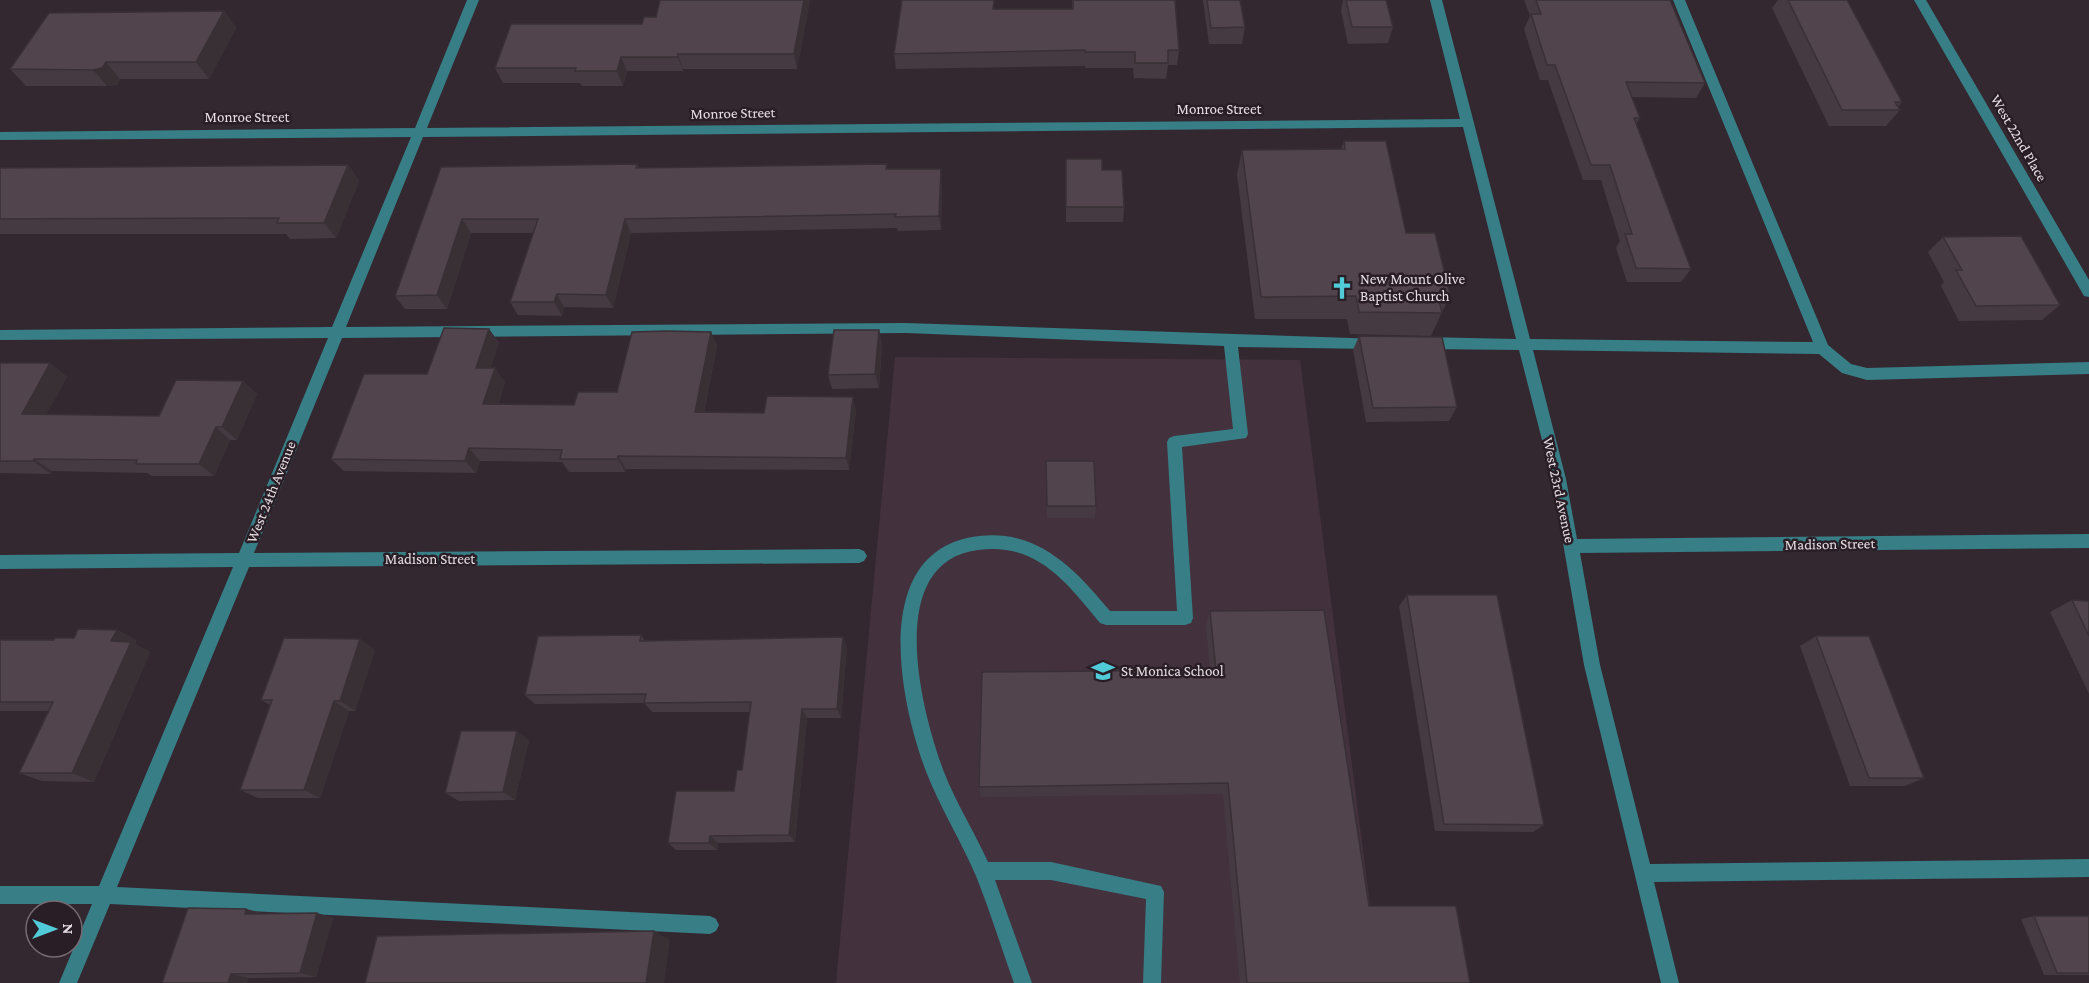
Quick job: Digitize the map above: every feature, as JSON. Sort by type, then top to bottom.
[{"type":"street","name":"West 24th Avenue","points":[[68,983],[473,0]]},
{"type":"street","name":"West 23rd Avenue","points":[[1436,0],[1559,479],[1592,665],[1670,983]]},
{"type":"street","points":[[1680,0],[1822,348],[1847,369],[1866,374],[2089,368]]},
{"type":"street","name":"West 22nd Place","points":[[1920,0],[2089,292]]},
{"type":"street","name":"Monroe Street","points":[[0,135],[1466,123]]},
{"type":"street","points":[[0,335],[906,328],[1230,341],[1822,348]]},
{"type":"street","points":[[1023,983],[982,871],[930,757],[920,714],[908,640],[912,600],[921,581],[935,563],[953,550],[993,540],[1034,549],[1054,561],[1075,580],[1106,618],[1185,618],[1174,442],[1240,434],[1230,341]]},
{"type":"street","name":"Madison Street","points":[[1571,546],[2089,541]]},
{"type":"street","name":"Madison Street","points":[[0,562],[859,556]]},
{"type":"street","points":[[1643,873],[2089,868]]},
{"type":"street","points":[[982,871],[1051,871],[1155,892],[1152,983]]},
{"type":"street","points":[[0,895],[105,895],[710,925]]},
{"type":"shaded area","name":"St Monica School","points":[[895,357],[1300,360],[1380,983],[836,983]]},
{"type":"building","points":[[660,0],[804,0],[794,54],[678,54],[678,57],[621,57],[617,71],[575,71],[576,68],[495,68],[511,24],[642,24],[644,17],[656,17]]},
{"type":"building","points":[[902,0],[994,0],[993,9],[1073,9],[1073,0],[1175,0],[1179,50],[1168,50],[1168,63],[1135,63],[1135,52],[1085,52],[1085,50],[894,54]]},
{"type":"building","points":[[1207,0],[1240,0],[1245,27],[1211,28]]},
{"type":"building","points":[[1346,0],[1386,0],[1393,27],[1352,27]]},
{"type":"building","points":[[1536,0],[1670,0],[1705,83],[1626,82],[1640,118],[1634,118],[1691,269],[1636,268],[1625,234],[1632,234],[1610,165],[1591,165],[1555,65],[1547,65],[1531,14],[1541,14]]},
{"type":"building","points":[[1788,0],[1847,0],[1902,102],[1895,102],[1900,110],[1842,110]]},
{"type":"building","points":[[224,11],[196,62],[106,62],[102,68],[93,70],[10,69],[49,13]]},
{"type":"building","points":[[1344,141],[1386,141],[1406,233],[1435,233],[1450,295],[1438,296],[1442,313],[1359,312],[1356,296],[1261,297],[1242,150],[1345,149]]},
{"type":"building","points":[[1066,159],[1102,159],[1102,170],[1122,170],[1124,207],[1066,207]]},
{"type":"building","points":[[637,164],[636,168],[887,164],[886,169],[941,169],[939,216],[895,217],[896,214],[625,219],[606,295],[557,294],[554,302],[510,302],[538,219],[462,219],[437,295],[395,296],[441,167]]},
{"type":"building","points":[[348,165],[324,223],[277,223],[279,218],[0,219],[0,168]]},
{"type":"building","points":[[2021,236],[2060,305],[1976,306],[1956,270],[1962,270],[1943,237]]},
{"type":"building","points":[[444,328],[489,329],[476,368],[495,368],[483,404],[574,405],[578,392],[617,392],[632,332],[711,332],[695,412],[764,413],[767,396],[853,397],[846,458],[618,456],[618,459],[560,459],[562,450],[469,448],[465,461],[331,459],[364,374],[427,374]]},
{"type":"building","points":[[834,330],[879,330],[875,374],[828,375]]},
{"type":"building","points":[[1359,336],[1442,337],[1457,407],[1373,408]]},
{"type":"building","points":[[0,363],[50,363],[22,414],[159,416],[176,380],[243,381],[222,427],[216,427],[199,464],[136,464],[137,460],[0,461]]},
{"type":"building","points":[[1046,461],[1094,461],[1096,506],[1047,506]]},
{"type":"building","points":[[1407,595],[1497,595],[1544,825],[1444,824]]},
{"type":"building","points":[[2072,600],[2089,601],[2089,636]]},
{"type":"building","points":[[1324,610],[1369,906],[1456,906],[1470,983],[1247,983],[1228,783],[979,787],[982,672],[1216,670],[1210,611]]},
{"type":"building","points":[[78,629],[117,630],[111,641],[131,642],[72,773],[19,773],[53,702],[0,702],[0,640],[74,638]]},
{"type":"building","points":[[641,635],[640,641],[843,637],[837,709],[802,709],[789,835],[710,836],[709,843],[668,843],[676,791],[734,791],[737,770],[742,770],[751,702],[644,703],[646,694],[525,695],[538,636]]},
{"type":"building","points":[[1816,636],[1869,636],[1924,778],[1869,778]]},
{"type":"building","points":[[284,638],[360,639],[340,701],[334,701],[304,790],[240,790],[272,700],[261,700]]},
{"type":"building","points":[[461,731],[517,731],[503,792],[445,793]]},
{"type":"building","points":[[188,908],[246,909],[245,914],[317,913],[300,973],[231,974],[228,983],[162,983]]},
{"type":"building","points":[[2034,916],[2089,916],[2089,973],[2057,973]]},
{"type":"building","points":[[654,931],[646,983],[365,983],[377,936]]},
{"type":"place","name":"New Mount Olive Baptist Church","points":[[1342,288]]},
{"type":"place","name":"St Monica School","points":[[1103,671]]}]
